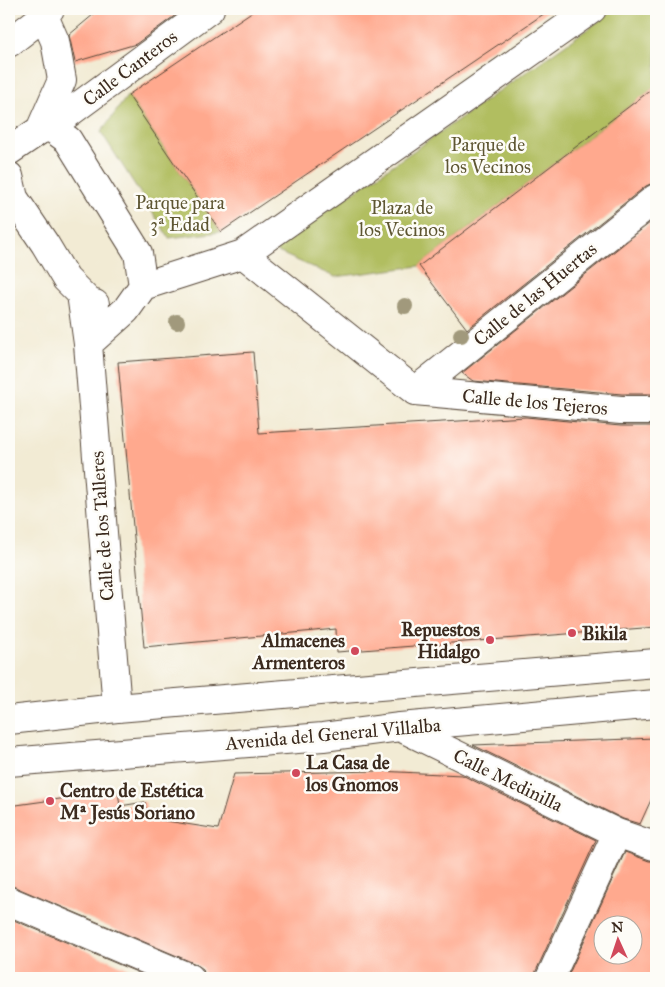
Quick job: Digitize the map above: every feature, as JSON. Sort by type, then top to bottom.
[{"type":"street","name":"Calle Canteros","points":[[45,129],[210,9]]},
{"type":"street","points":[[88,344],[126,310],[143,286],[243,254],[592,9]]},
{"type":"street","points":[[9,43],[47,12],[55,41],[62,80],[45,129],[9,160],[16,211],[45,244],[66,279],[91,304],[126,310]]},
{"type":"street","points":[[45,129],[68,140],[138,253],[143,286]]},
{"type":"street","name":"Calle de las Huertas","points":[[415,391],[656,198]]},
{"type":"street","points":[[138,253],[183,273]]},
{"type":"street","points":[[243,254],[415,391]]},
{"type":"street","name":"Calle de los Talleres","points":[[81,294],[88,344],[117,708]]},
{"type":"street","name":"Calle de los Tejeros","points":[[415,391],[621,410],[656,410]]},
{"type":"street","points":[[9,720],[117,708],[656,663]]},
{"type":"street","name":"Avenida del General Villalba","points":[[9,762],[323,737],[400,727],[656,704]]},
{"type":"street","name":"Calle Medinilla","points":[[400,727],[617,833],[654,846],[656,842]]},
{"type":"street","points":[[550,978],[617,833]]},
{"type":"street","points":[[9,901],[190,978]]},
{"type":"green space","name":"Parque de los Vecinos","points":[[616,9],[655,9],[656,86],[419,266],[335,277],[271,249],[422,145]]},
{"type":"green space","name":"Parque para 3ª Edad","points":[[128,95],[221,232],[169,238],[101,132]]},
{"type":"building","points":[[100,9],[184,9],[136,44],[75,62],[69,35]]},
{"type":"building","points":[[256,9],[551,9],[221,232],[128,95]]},
{"type":"building","points":[[656,86],[656,183],[646,186],[467,329],[419,266]]},
{"type":"building","points":[[656,218],[656,394],[622,394],[473,381],[462,373]]},
{"type":"building","points":[[253,352],[259,433],[526,417],[620,426],[656,426],[656,627],[337,652],[336,629],[144,647],[118,362]]},
{"type":"building","points":[[656,738],[656,789],[640,824],[623,819],[473,745]]},
{"type":"building","points":[[378,771],[462,775],[596,840],[536,971],[535,978],[205,978],[203,969],[196,964],[9,886],[9,806],[118,791],[120,806],[145,802],[147,818],[218,829],[234,774]]},
{"type":"building","points":[[625,852],[649,861],[656,861],[656,978],[567,978],[592,924],[592,964],[642,964],[642,914],[596,914]]},
{"type":"building","points":[[9,918],[151,978],[9,978]]},
{"type":"place","name":"Bikila","points":[[572,633]]},
{"type":"place","name":"Repuestos Hidalgo","points":[[490,640]]},
{"type":"place","name":"Almacenes Armenteros","points":[[355,651]]},
{"type":"place","name":"La Casa de los Gnomos","points":[[296,773]]},
{"type":"place","name":"Centro de Estética Mª Jesús Soriano","points":[[50,801]]},
{"type":"park label","name":"Plaza de los Vecinos","points":[[402,218]]}]
